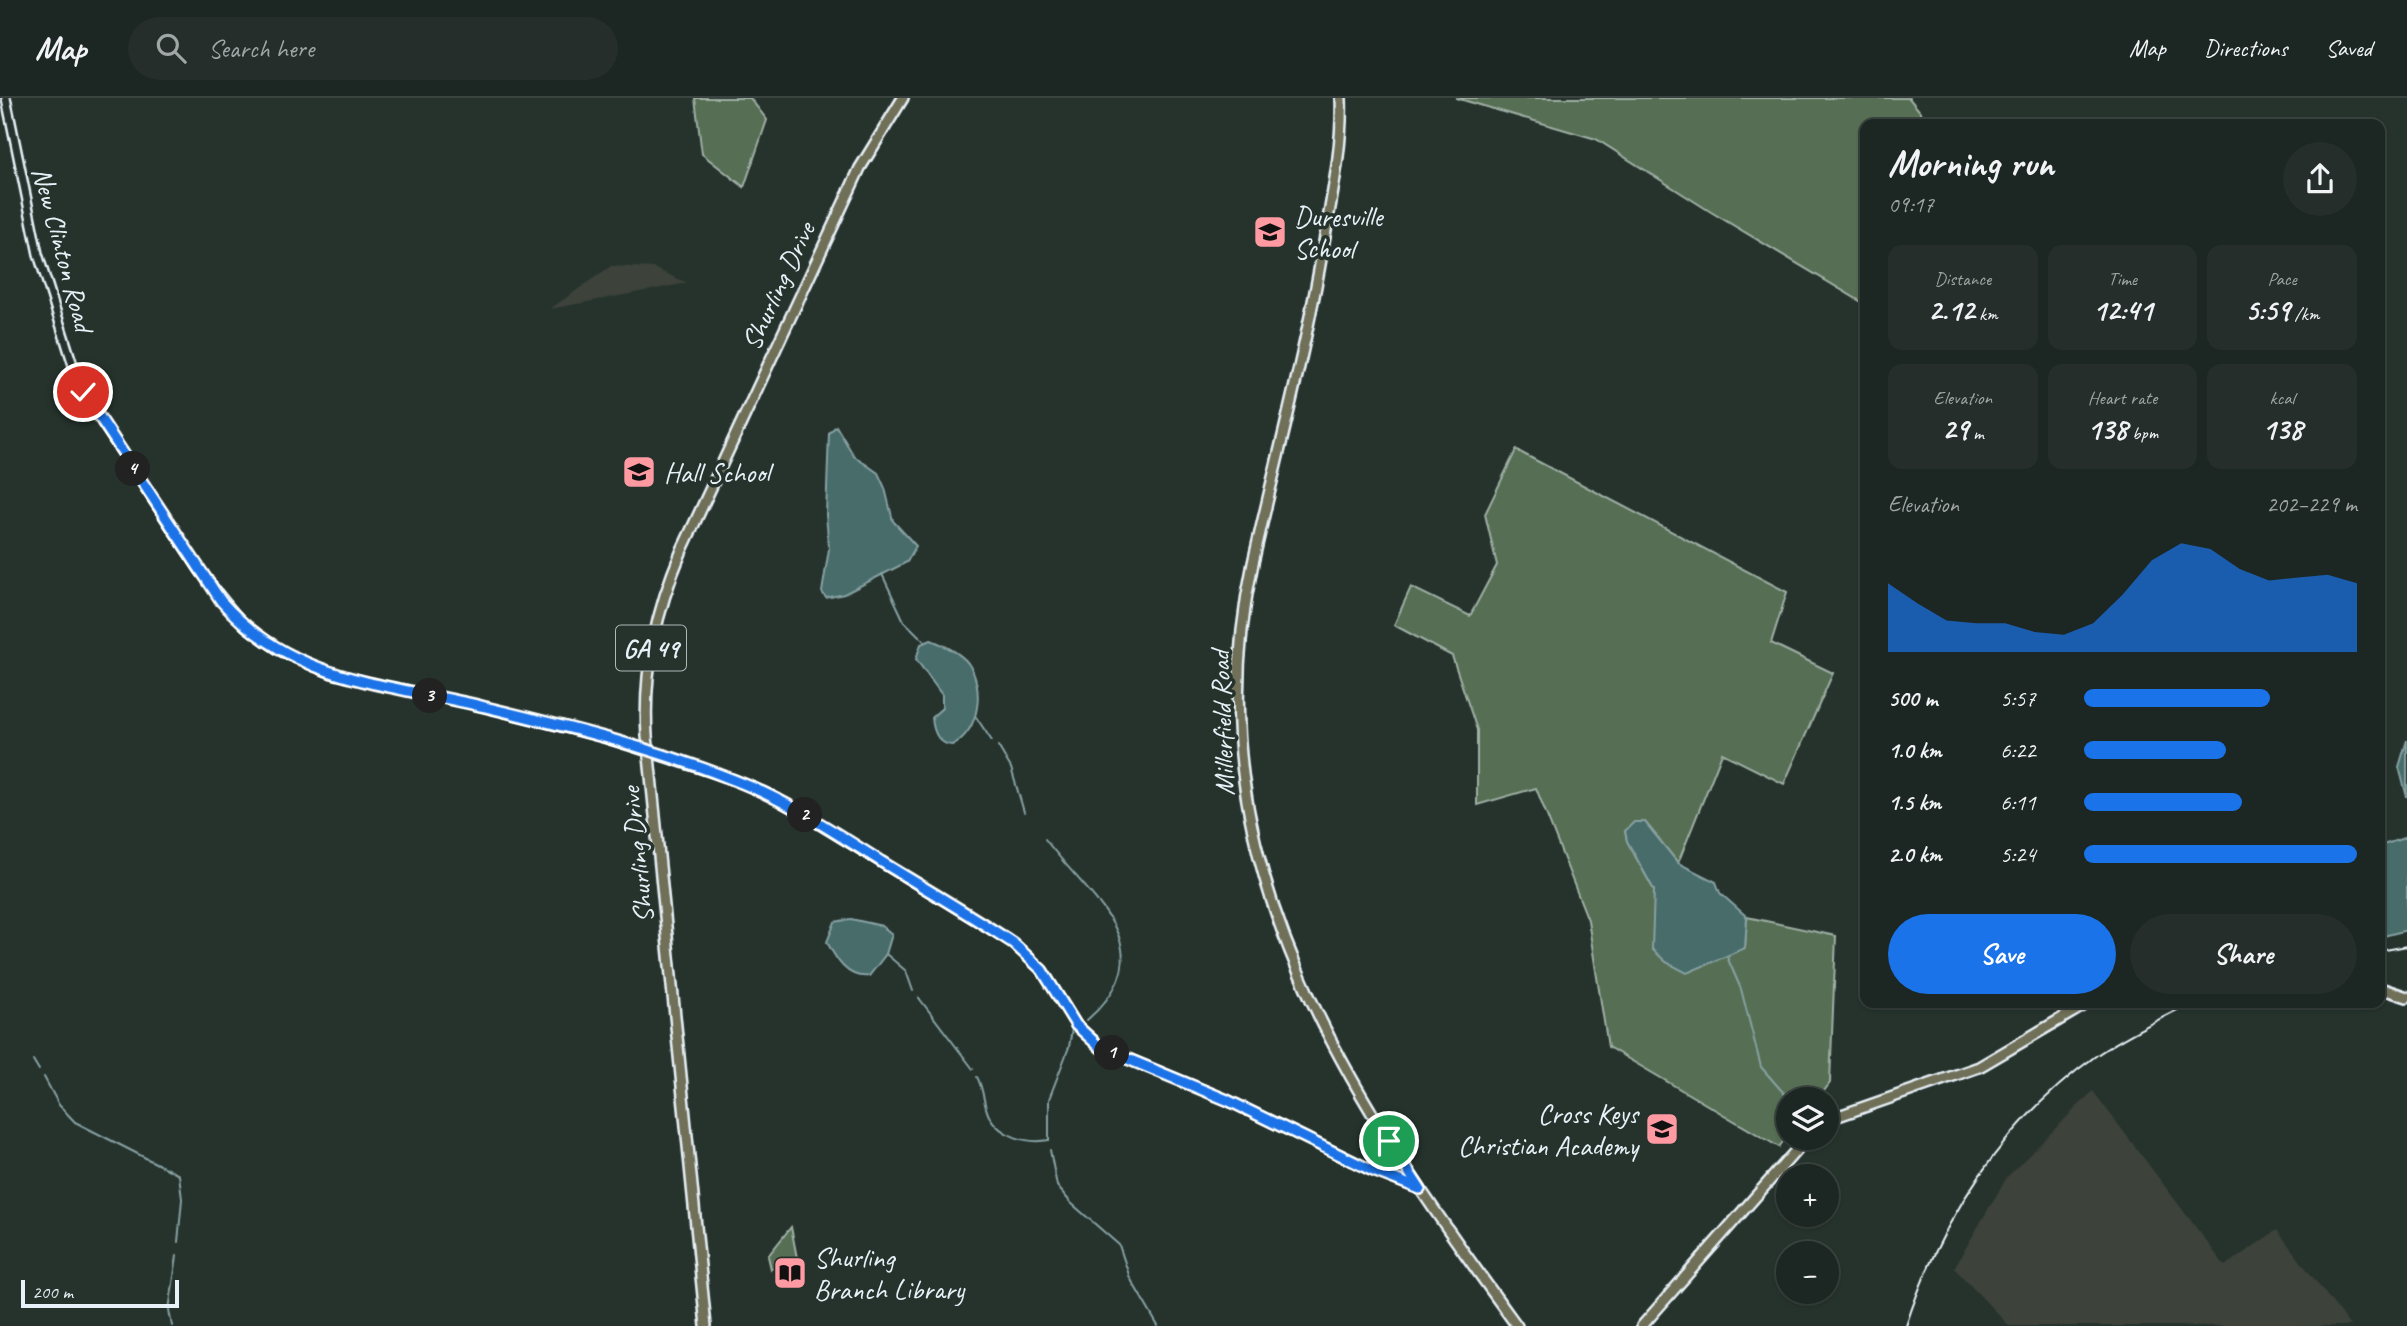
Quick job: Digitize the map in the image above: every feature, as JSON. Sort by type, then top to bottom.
[{"type":"main road","name":"Shurling Drive","points":[[706,1326],[649,752],[648,670],[655,626],[668,584],[816,260],[860,168],[903,98]]},
{"type":"main road","name":"Millerfield Road","points":[[1341,98],[1334,188],[1315,296],[1247,596],[1239,673],[1240,745],[1256,854],[1270,903],[1296,972],[1342,1060],[1420,1189],[1517,1326]]},
{"type":"main road","points":[[2385,990],[2407,997]]},
{"type":"main road","points":[[1839,1117],[1979,1067],[2079,1008]]},
{"type":"main road","points":[[1642,1326],[1796,1150]]},
{"type":"street","name":"New Clinton Road","points":[[6,98],[38,254],[78,381],[95,412],[200,571],[231,611],[280,651],[323,671],[483,707],[687,762],[772,796],[1003,937],[1042,970],[1076,1025],[1101,1048],[1227,1100],[1371,1170],[1420,1189]]},
{"type":"shaded area","points":[[611,266],[654,268],[687,283],[550,309]]},
{"type":"shaded area","points":[[2093,1091],[2225,1266],[2277,1230],[2350,1326],[2009,1326],[1954,1268],[2007,1177]]},
{"type":"green space","points":[[695,98],[750,98],[767,120],[744,187],[702,154]]},
{"type":"green space","points":[[1456,98],[1909,98],[1926,119],[1860,119],[1860,301],[1596,139]]},
{"type":"green space","points":[[1516,450],[1787,592],[1771,643],[1833,673],[1784,784],[1722,753],[1678,863],[1645,822],[1625,831],[1627,841],[1654,890],[1745,948],[1747,917],[1836,936],[1830,1083],[1827,1087],[1776,1087],[1776,1145],[1608,1047],[1588,920],[1536,788],[1477,805],[1477,730],[1452,656],[1394,625],[1411,587],[1470,616],[1497,565],[1485,514]]},
{"type":"green space","points":[[791,1227],[797,1258],[771,1269],[768,1256]]},
{"type":"water","points":[[836,426],[854,456],[878,473],[885,488],[893,521],[916,546],[907,562],[844,594],[826,598],[822,592],[829,549],[826,515],[829,433]]},
{"type":"water","points":[[931,640],[951,649],[964,659],[977,684],[974,720],[969,730],[952,745],[939,739],[935,732],[932,717],[942,708],[942,695],[916,659],[921,644]]},
{"type":"water","points":[[2407,740],[2407,797],[2399,767]]},
{"type":"water","points":[[1634,822],[1645,822],[1678,863],[1716,882],[1720,893],[1747,917],[1745,948],[1687,973],[1666,962],[1652,949],[1654,890],[1627,841],[1625,831]]},
{"type":"water","points":[[2407,837],[2407,930],[2385,936],[2385,844]]},
{"type":"water","points":[[851,919],[882,926],[892,934],[886,954],[869,976],[848,971],[838,961],[827,942],[835,922]]},
{"type":"waterway","points":[[882,574],[904,621],[924,641]]},
{"type":"waterway","points":[[976,717],[992,741]]},
{"type":"waterway","points":[[998,746],[1011,768],[1024,812]]},
{"type":"waterway","points":[[1045,839],[1100,905],[1114,926],[1122,947],[1122,970],[1111,994],[1087,1020]]},
{"type":"waterway","points":[[886,954],[906,971],[913,991]]},
{"type":"waterway","points":[[1727,957],[1741,989],[1761,1067],[1778,1087]]},
{"type":"waterway","points":[[919,998],[973,1069]]},
{"type":"waterway","points":[[1049,1140],[1049,1099],[1069,1047],[1072,1029]]},
{"type":"waterway","points":[[33,1060],[39,1070]]},
{"type":"waterway","points":[[44,1077],[59,1105],[75,1122],[179,1175],[182,1199],[178,1242]]},
{"type":"waterway","points":[[977,1077],[989,1116],[1000,1129],[1024,1140],[1049,1140]]},
{"type":"waterway","points":[[1050,1150],[1057,1186],[1071,1203],[1119,1245],[1130,1278],[1158,1326]]},
{"type":"waterway","points":[[172,1326],[169,1310],[177,1256]]},
{"type":"railway","points":[[2385,950],[2407,946]]},
{"type":"railway","points":[[1906,1326],[1920,1286],[1957,1210],[2005,1142],[2033,1110],[2097,1055],[2181,1008]]},
{"type":"place","name":"Duresville School","points":[[1270,232]]},
{"type":"place","name":"Hall School","points":[[639,472]]},
{"type":"place","name":"Cross Keys Christian Academy","points":[[1662,1129]]},
{"type":"place","name":"Shurling Branch Library","points":[[790,1273]]},
{"type":"route","points":[[83,392],[221,601],[245,626],[280,651],[332,674],[483,707],[687,762],[772,796],[1013,943],[1042,970],[1076,1025],[1101,1048],[1227,1100],[1371,1170],[1420,1189],[1389,1141]]}]
